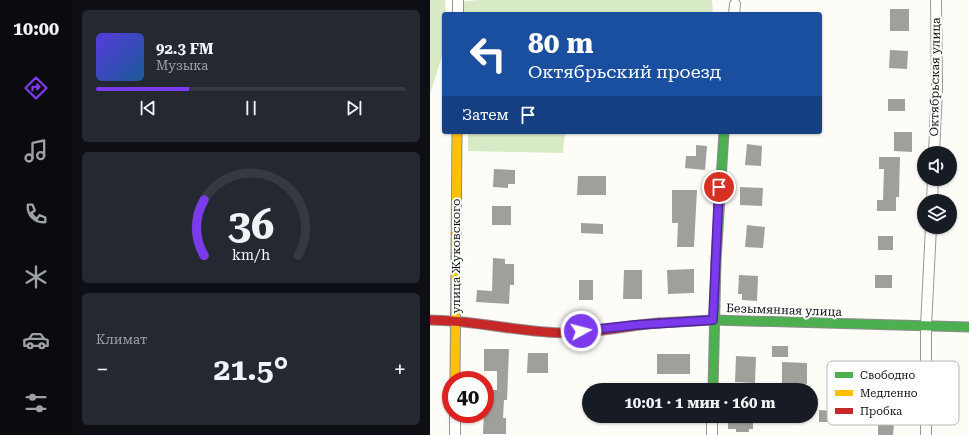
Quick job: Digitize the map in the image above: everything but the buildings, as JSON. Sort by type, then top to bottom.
[{"type":"street","points":[[458,0],[458,12]]},
{"type":"street","name":"Октябрьская улица","points":[[934,146],[937,88],[936,0]]},
{"type":"street","name":"улица Жуковского","points":[[455,371],[457,134]]},
{"type":"street","points":[[713,383],[713,320],[718,200],[724,134]]},
{"type":"street","points":[[926,361],[930,234]]},
{"type":"street","name":"Безымянная улица","points":[[430,320],[456,320],[523,330],[568,333],[635,325],[713,320],[969,327]]},
{"type":"street","points":[[455,423],[455,435]]},
{"type":"street","points":[[712,423],[712,435]]},
{"type":"green space","points":[[430,0],[445,0],[446,12],[442,12],[442,56],[430,94]]},
{"type":"green space","points":[[478,0],[712,0],[713,12],[459,12],[460,2]]},
{"type":"green space","points":[[468,134],[565,134],[563,153],[468,151]]},
{"type":"traffic: fast","points":[[713,383],[716,261],[724,134]]},
{"type":"traffic: fast","points":[[659,323],[713,320],[969,327]]},
{"type":"traffic: slow","points":[[455,371],[457,134]]},
{"type":"traffic: jam","points":[[430,320],[464,322],[533,331],[567,333],[590,332],[659,323]]},
{"type":"route","points":[[581,331],[635,325],[713,320],[719,187]]}]
